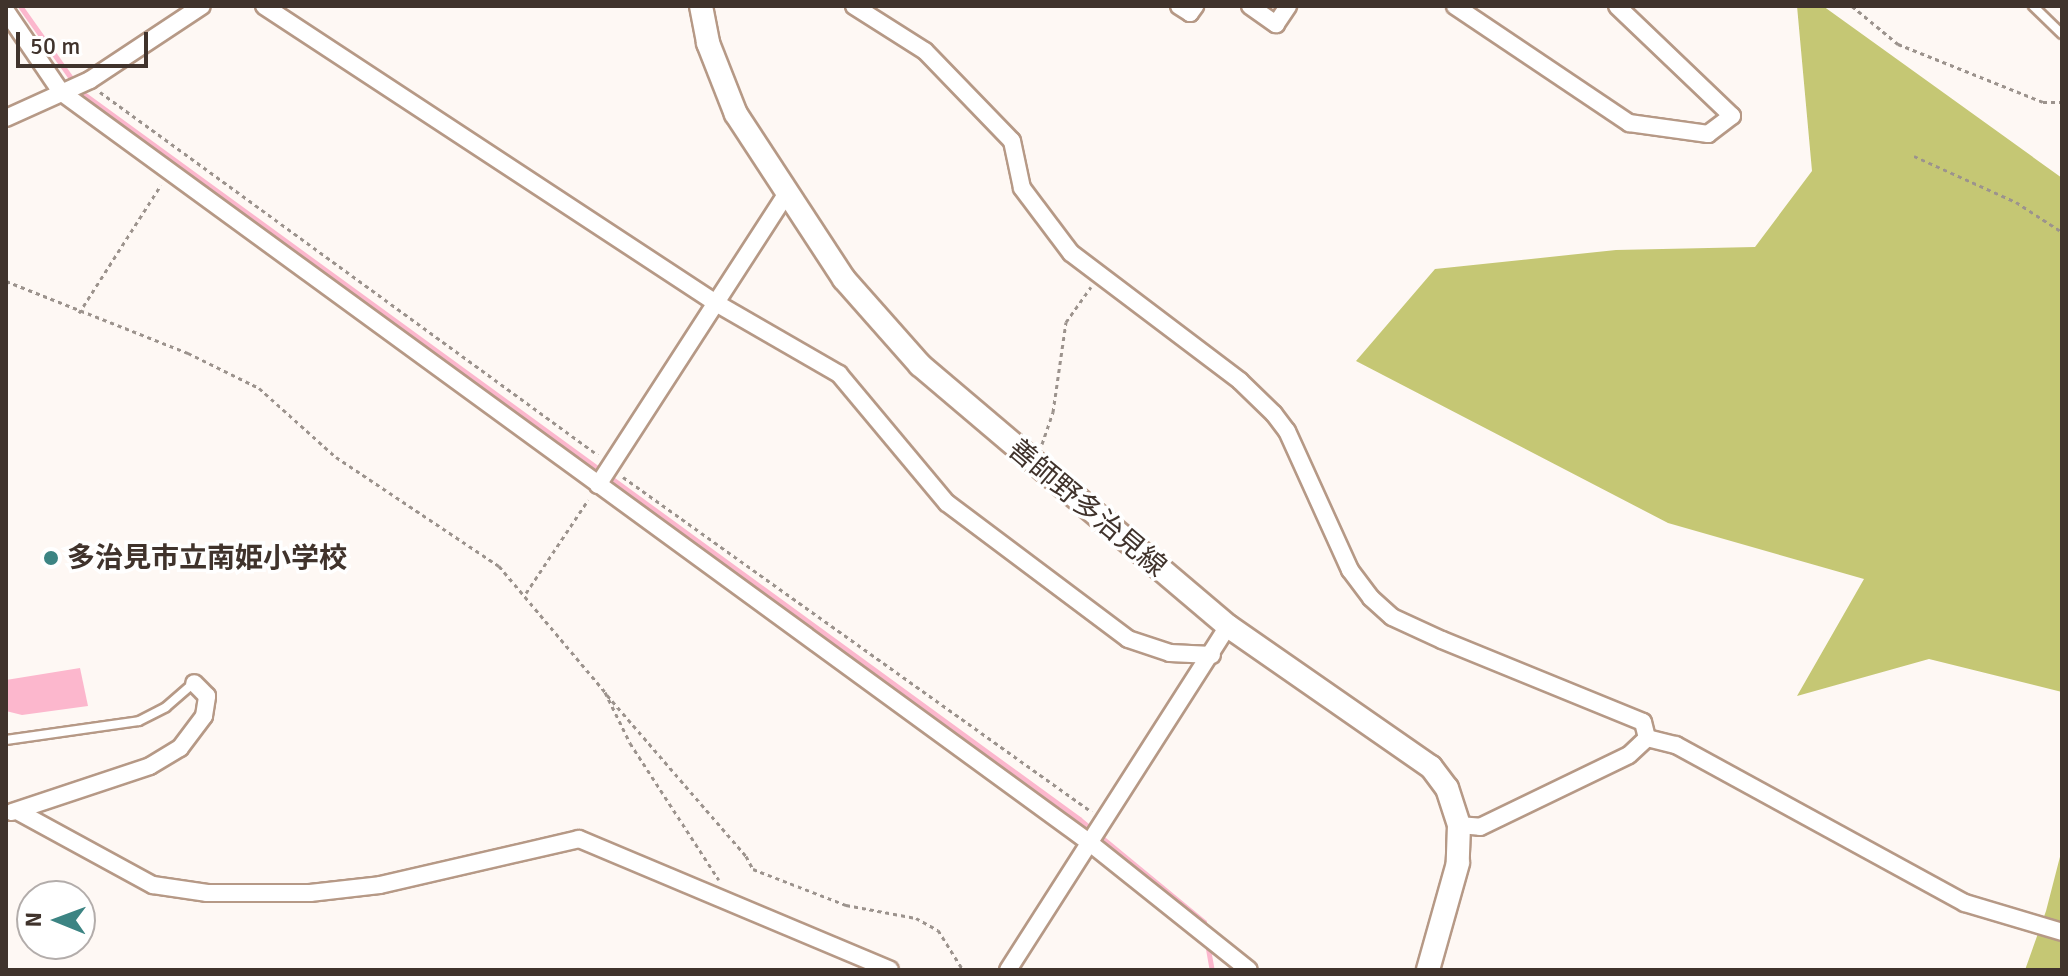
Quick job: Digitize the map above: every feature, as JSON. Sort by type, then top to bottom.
[{"type":"main road","name":"善師野多治見線","points":[[701,6],[708,43],[736,114],[844,279],[920,365],[1228,626],[1431,767],[1447,788],[1459,825],[1458,863],[1428,970]]},
{"type":"street","points":[[6,118],[90,80],[202,6]]},
{"type":"street","points":[[264,6],[716,303],[839,374],[947,503],[1128,639],[1170,653],[1212,655]]},
{"type":"street","points":[[854,6],[925,51],[1012,141],[1022,188],[1071,253],[1098,277],[1240,381],[1274,414],[1287,431],[1350,570],[1392,617],[1643,722],[1647,738]]},
{"type":"street","points":[[1179,6],[1190,13],[1195,6]]},
{"type":"street","points":[[1250,6],[1276,24],[1288,6]]},
{"type":"street","points":[[1455,6],[1629,123],[1708,134],[1732,116],[1617,6]]},
{"type":"street","points":[[6,11],[61,92],[1091,843],[1249,970]]},
{"type":"street","points":[[598,485],[786,194]]},
{"type":"street","points":[[1008,970],[1228,626]]},
{"type":"street","points":[[11,812],[150,766],[180,748],[204,716],[207,696],[194,683]]},
{"type":"street","points":[[1459,825],[1480,827],[1629,755],[1647,738]]},
{"type":"street","points":[[1647,738],[1676,745],[1965,903],[2062,932]]},
{"type":"street","points":[[11,812],[153,885],[207,893],[310,893],[380,885],[579,839],[890,970]]},
{"type":"lane","points":[[2033,6],[2062,34]]},
{"type":"lane","points":[[6,740],[139,721],[166,707],[194,683]]},
{"type":"path","points":[[1852,6],[1898,44],[2043,102],[2062,102]]},
{"type":"path","points":[[90,80],[104,96],[1104,822]]},
{"type":"path","points":[[1914,156],[2016,202],[2062,232]]},
{"type":"path","points":[[79,313],[169,171]]},
{"type":"path","points":[[1031,461],[1046,438],[1053,412],[1066,322],[1098,277]]},
{"type":"path","points":[[6,281],[79,313],[188,353],[259,388],[336,457],[499,566],[526,593],[605,692],[634,721],[753,869],[846,905],[916,918],[938,930],[963,970]]},
{"type":"path","points":[[526,593],[598,485]]},
{"type":"path","points":[[605,692],[630,743],[726,891],[727,900]]},
{"type":"green space","points":[[1797,6],[1823,6],[2062,178],[2062,692],[1929,659],[1797,696],[1864,579],[1668,523],[1356,361],[1435,269],[1616,250],[1755,247],[1812,171]]},
{"type":"green space","points":[[2062,849],[2062,970],[2025,970],[2046,911]]},
{"type":"shaded area","points":[[80,668],[88,706],[22,715],[6,711],[6,680]]},
{"type":"waterway","points":[[20,6],[81,92],[1079,819],[1204,922],[1205,930]]},
{"type":"waterway","points":[[1207,943],[1212,970]]},
{"type":"place","name":"多治見市立南姫小学校","points":[[51,558]]}]
